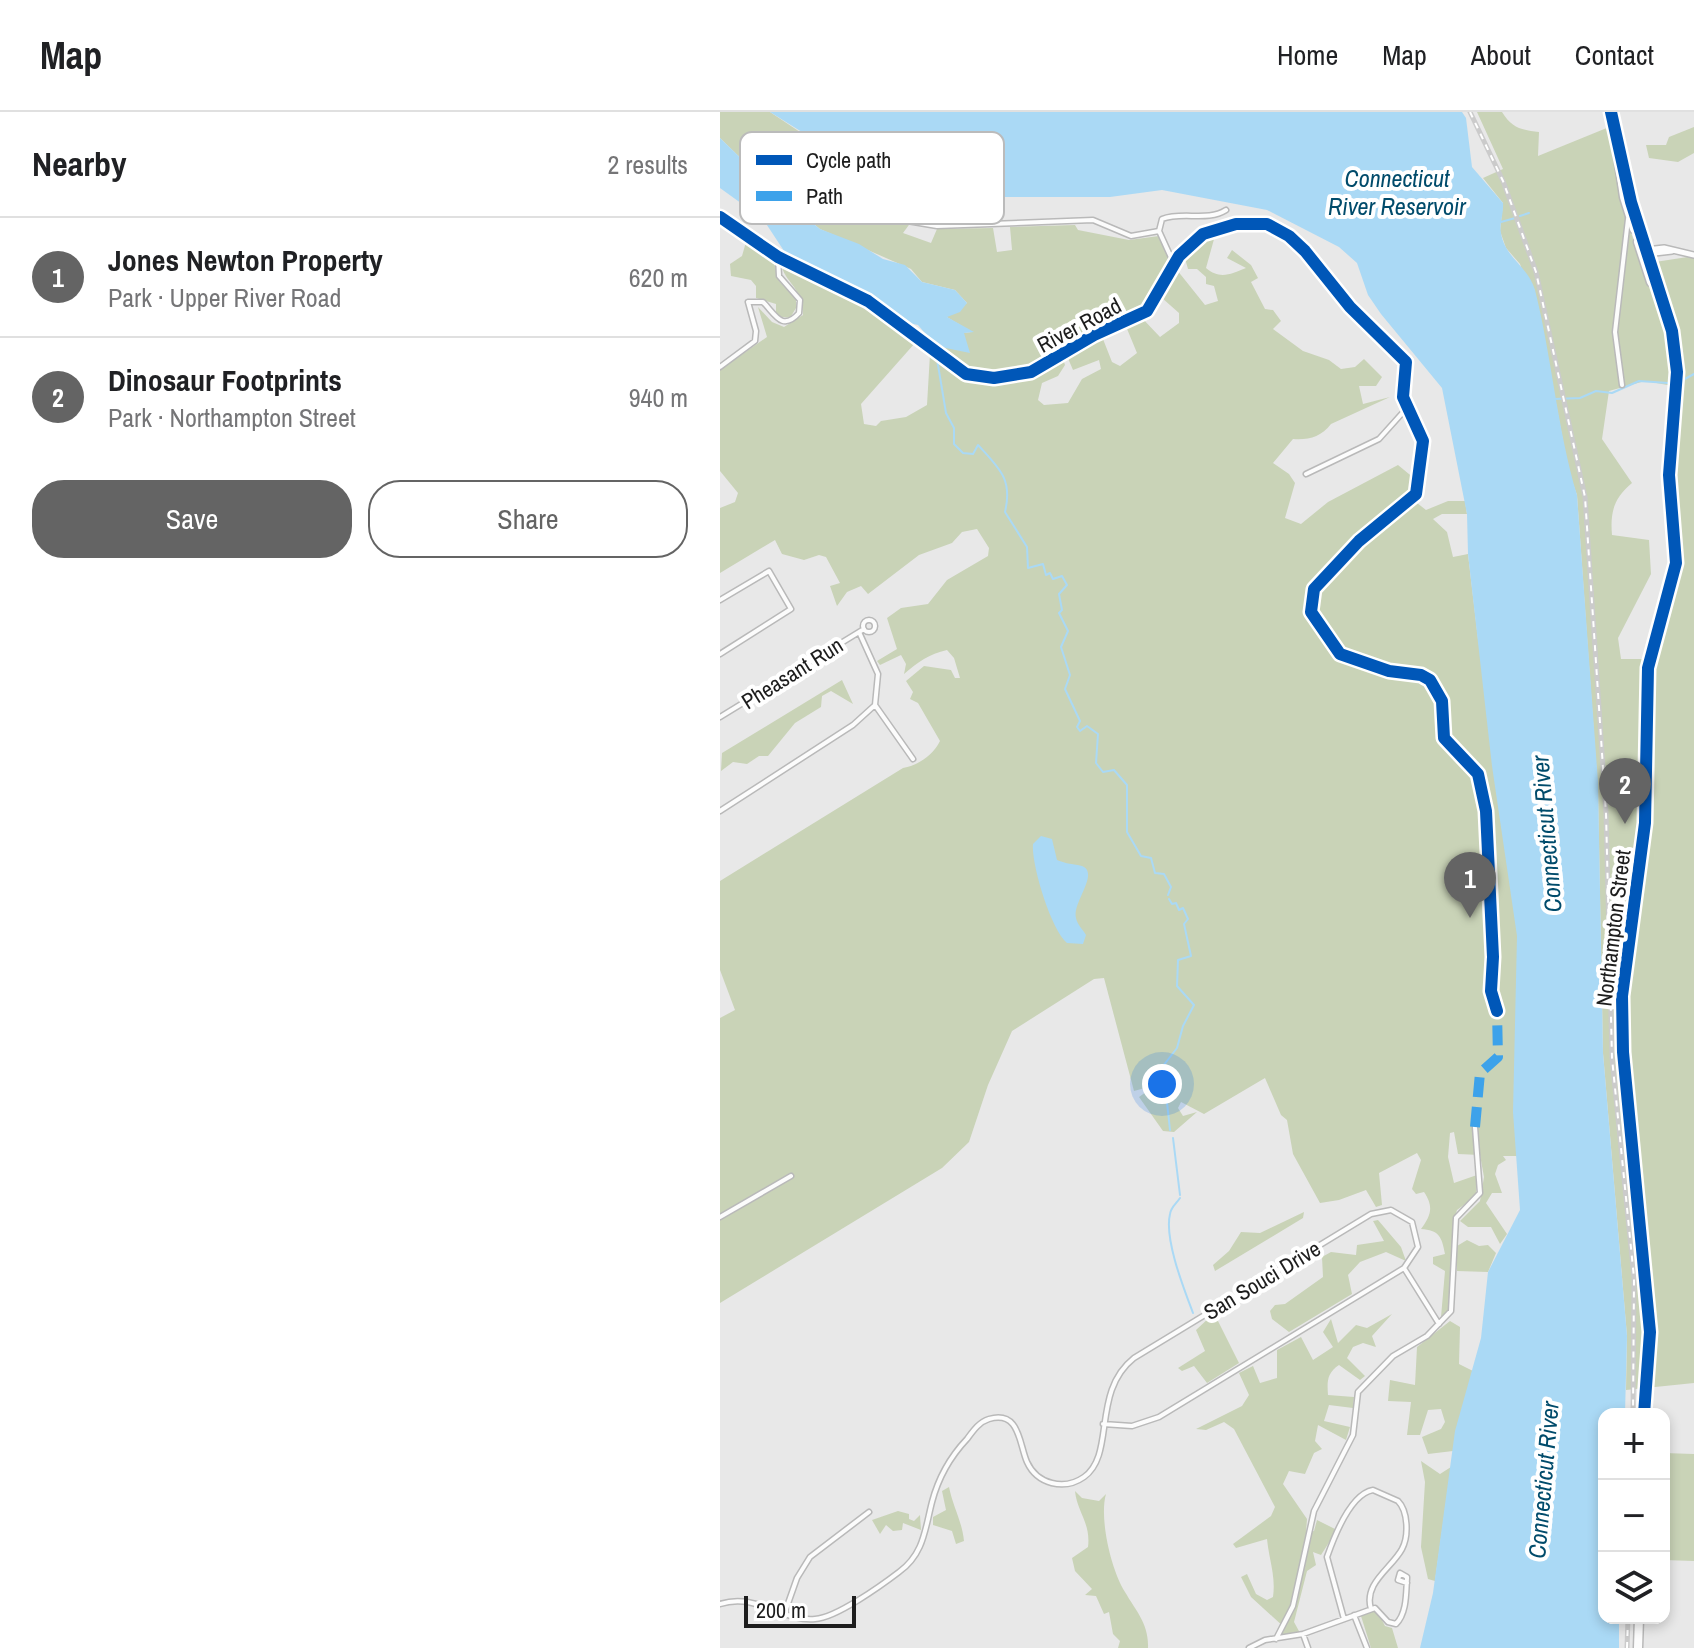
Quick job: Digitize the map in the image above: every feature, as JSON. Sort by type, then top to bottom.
[{"type":"main road","points":[[1611,112],[1628,213],[1646,252]]},
{"type":"main road","points":[[1611,112],[1631,202],[1646,252]]},
{"type":"main road","name":"Northampton Street","points":[[1644,1408],[1649,1309],[1623,1052],[1622,996],[1645,823],[1649,661],[1676,563],[1669,475],[1676,354],[1646,252]]},
{"type":"main road","points":[[1638,1648],[1639,1624]]},
{"type":"street","points":[[1174,264],[1159,231],[1162,219],[1214,216],[1226,210]]},
{"type":"street","points":[[1622,385],[1615,332],[1628,213]]},
{"type":"street","name":"River Road","points":[[720,217],[778,257],[868,301],[966,374],[994,378],[1031,372],[1094,335],[1147,311],[1174,264],[1191,242],[1217,228],[1253,223],[1279,228],[1305,251],[1350,307],[1406,362],[1403,397],[1423,441],[1416,494],[1377,526],[1314,589],[1311,612],[1340,654],[1389,671],[1421,675],[1430,680],[1442,701],[1444,738],[1478,774],[1487,823],[1493,957],[1491,991],[1497,1011]]},
{"type":"street","points":[[1004,223],[1093,220],[1131,236],[1159,231]]},
{"type":"street","points":[[925,224],[989,224]]},
{"type":"street","points":[[1646,252],[1685,252],[1694,255]]},
{"type":"street","points":[[720,367],[755,341],[756,331],[748,302],[762,301],[783,322],[799,313],[799,299],[778,274],[778,257]]},
{"type":"street","points":[[1306,474],[1379,439],[1406,409]]},
{"type":"street","points":[[720,600],[770,572],[791,609],[720,654]]},
{"type":"street","name":"Pheasant Run","points":[[720,717],[861,631],[878,674],[875,705]]},
{"type":"street","points":[[720,811],[853,725],[875,705],[913,759]]},
{"type":"street","points":[[1276,1639],[1293,1606],[1314,1511],[1353,1435],[1358,1392],[1393,1356],[1427,1336],[1453,1306],[1456,1218],[1480,1193],[1475,1127]]},
{"type":"street","points":[[720,1217],[791,1176]]},
{"type":"street","name":"San Souci Drive","points":[[785,1612],[810,1619],[824,1617],[906,1566],[924,1541],[932,1502],[945,1469],[984,1421],[1000,1418],[1010,1421],[1017,1429],[1032,1470],[1044,1480],[1058,1485],[1075,1482],[1092,1469],[1109,1393],[1126,1365],[1371,1214],[1396,1211],[1415,1227],[1417,1252],[1404,1268]]},
{"type":"street","points":[[1103,1424],[1132,1426],[1159,1417],[1404,1268],[1439,1324]]},
{"type":"street","points":[[1344,1619],[1327,1557],[1353,1505],[1362,1494],[1373,1490],[1398,1501],[1406,1521],[1404,1546],[1386,1566],[1370,1594],[1371,1609]]},
{"type":"street","points":[[720,1604],[747,1601],[785,1612],[797,1578],[810,1558],[826,1541],[869,1512]]},
{"type":"street","points":[[1249,1648],[1303,1634],[1371,1609],[1379,1608],[1388,1622],[1398,1622],[1403,1614],[1407,1583]]},
{"type":"street","points":[[1354,1615],[1367,1648]]},
{"type":"street","points":[[1303,1634],[1308,1648]]},
{"type":"green space","points":[[720,112],[770,112],[800,132],[740,132],[740,157],[720,138]]},
{"type":"green space","points":[[1477,112],[1502,112],[1509,122],[1518,127],[1539,132],[1538,156],[1619,123],[1624,212],[1642,264],[1694,256],[1694,1383],[1626,1390],[1627,1336],[1603,1053],[1598,792],[1577,495],[1569,473],[1541,324],[1520,264],[1506,248],[1500,231],[1503,203],[1483,178],[1503,169]],"holes":[[[1645,381],[1673,386],[1664,483],[1676,552],[1666,605],[1646,659],[1621,659],[1618,638],[1651,574],[1649,540],[1612,535],[1614,506],[1632,483],[1602,439],[1609,391]]]},
{"type":"green space","points":[[1694,127],[1694,153],[1678,162],[1649,158],[1646,145],[1666,145],[1669,137]]},
{"type":"green space","points":[[814,224],[910,224],[903,233],[931,243],[937,229],[993,228],[997,252],[1012,250],[1010,227],[1075,225],[1078,230],[1129,240],[1159,236],[1171,263],[1150,301],[1134,314],[1091,332],[1025,368],[994,374],[977,372],[960,365],[936,346],[957,348],[963,333],[972,332],[945,316],[967,303],[955,290],[922,282],[911,269]]},
{"type":"green space","points":[[1216,232],[1206,268],[1221,275],[1246,268],[1227,258],[1232,250],[1251,265],[1258,278],[1251,282],[1265,309],[1273,310],[1281,321],[1273,329],[1303,351],[1329,360],[1341,369],[1355,367],[1364,359],[1382,377],[1376,386],[1359,386],[1363,404],[1390,397],[1331,424],[1314,437],[1293,439],[1273,463],[1289,474],[1295,483],[1285,518],[1301,524],[1328,502],[1398,465],[1415,479],[1407,495],[1426,510],[1448,501],[1465,501],[1467,514],[1442,514],[1433,519],[1447,532],[1453,557],[1468,554],[1478,639],[1530,964],[1525,1156],[1503,1156],[1506,1160],[1498,1165],[1495,1174],[1502,1193],[1492,1193],[1486,1203],[1507,1234],[1500,1244],[1491,1227],[1468,1227],[1460,1221],[1480,1201],[1484,1177],[1480,1155],[1458,1154],[1454,1132],[1450,1133],[1448,1157],[1454,1183],[1477,1175],[1476,1196],[1457,1210],[1454,1220],[1451,1307],[1441,1317],[1445,1271],[1433,1264],[1433,1257],[1445,1254],[1439,1236],[1421,1229],[1430,1207],[1424,1192],[1416,1194],[1412,1189],[1421,1160],[1417,1153],[1379,1173],[1382,1205],[1376,1207],[1366,1190],[1320,1203],[1293,1154],[1287,1120],[1281,1115],[1265,1078],[1204,1114],[1181,1102],[1178,1108],[1183,1116],[1197,1112],[1174,1132],[1163,1131],[1139,1097],[1146,1092],[1145,1088],[1134,1091],[1104,978],[1094,979],[1012,1031],[988,1085],[969,1142],[942,1168],[720,1303],[720,1018],[735,1010],[720,970],[720,881],[934,751],[940,741],[918,703],[910,699],[913,692],[906,681],[924,666],[951,670],[955,678],[960,678],[954,658],[947,650],[924,659],[904,674],[906,664],[901,655],[880,665],[877,661],[897,649],[887,618],[901,608],[928,604],[947,580],[988,556],[989,548],[977,529],[962,532],[952,543],[919,555],[868,594],[861,586],[847,592],[837,606],[830,586],[840,583],[826,557],[819,555],[804,560],[782,554],[775,540],[720,573],[720,508],[735,502],[738,493],[720,471],[720,370],[767,337],[758,307],[772,322],[784,327],[803,315],[800,297],[781,263],[866,306],[915,343],[861,404],[864,424],[876,426],[881,421],[906,417],[927,405],[930,354],[964,375],[995,380],[1028,374],[1063,359],[1065,365],[1058,376],[1042,383],[1038,400],[1044,405],[1068,403],[1082,379],[1101,369],[1099,360],[1073,370],[1067,356],[1101,334],[1112,362],[1120,366],[1137,353],[1125,324],[1142,318],[1160,337],[1179,323],[1179,313],[1162,298],[1177,270],[1205,305],[1218,301],[1214,286],[1206,284],[1206,277],[1197,269],[1188,269],[1184,255],[1195,242]]},
{"type":"green space","points":[[746,242],[773,259],[779,281],[796,299],[796,308],[790,318],[776,316],[776,304],[756,298],[756,286],[751,280],[731,276],[730,264],[742,256]]},
{"type":"green space","points":[[842,680],[853,704],[831,691],[822,696],[821,707],[795,723],[768,756],[759,756],[747,764],[733,762],[721,771],[722,753]]},
{"type":"green space","points":[[1304,1212],[1303,1218],[1215,1271],[1213,1265],[1229,1251],[1241,1232],[1260,1233]]},
{"type":"green space","points":[[1378,1220],[1401,1247],[1406,1261],[1386,1252],[1360,1262],[1348,1275],[1352,1294],[1289,1332],[1272,1319],[1270,1311],[1275,1305],[1285,1304],[1323,1277],[1322,1257],[1331,1252],[1356,1255],[1357,1245],[1384,1241],[1373,1221]]},
{"type":"green space","points":[[1467,1240],[1479,1246],[1488,1245],[1496,1253],[1488,1272],[1457,1271],[1457,1246]]},
{"type":"green space","points":[[1392,1314],[1372,1336],[1376,1347],[1363,1343],[1353,1347],[1347,1358],[1365,1376],[1360,1380],[1339,1365],[1329,1378],[1328,1395],[1354,1397],[1353,1408],[1329,1405],[1324,1421],[1350,1427],[1346,1440],[1318,1425],[1315,1441],[1322,1449],[1314,1453],[1305,1474],[1289,1471],[1283,1484],[1307,1519],[1306,1533],[1314,1531],[1317,1520],[1337,1530],[1321,1555],[1313,1552],[1316,1565],[1307,1571],[1294,1622],[1300,1633],[1281,1636],[1285,1628],[1251,1597],[1241,1577],[1247,1574],[1256,1594],[1267,1600],[1273,1597],[1267,1539],[1236,1548],[1233,1544],[1271,1516],[1275,1507],[1234,1429],[1224,1422],[1206,1430],[1196,1429],[1242,1406],[1249,1395],[1239,1373],[1253,1366],[1260,1383],[1277,1378],[1277,1350],[1301,1337],[1313,1360],[1333,1347],[1323,1332],[1331,1319],[1338,1343],[1356,1325],[1367,1328]]},
{"type":"green space","points":[[1211,1316],[1218,1321],[1239,1363],[1207,1383],[1194,1366],[1182,1371],[1178,1368],[1205,1351],[1196,1330]]},
{"type":"green space","points":[[1450,1321],[1460,1327],[1459,1364],[1473,1371],[1453,1451],[1428,1454],[1422,1437],[1441,1429],[1445,1422],[1441,1409],[1428,1410],[1420,1435],[1407,1435],[1411,1402],[1388,1401],[1390,1380],[1415,1385],[1417,1347]]},
{"type":"green space","points":[[1670,1453],[1694,1454],[1694,1561],[1670,1560]]},
{"type":"green space","points":[[1421,1461],[1440,1474],[1451,1467],[1435,1581],[1428,1579],[1421,1547],[1425,1482]]},
{"type":"green space","points":[[949,1487],[964,1541],[956,1544],[952,1531],[933,1525],[933,1517],[946,1510],[942,1491]]},
{"type":"green space","points":[[1075,1491],[1082,1498],[1099,1501],[1106,1494],[1105,1530],[1111,1558],[1120,1582],[1144,1625],[1148,1648],[1118,1648],[1120,1641],[1113,1634],[1109,1612],[1104,1614],[1096,1596],[1085,1595],[1092,1589],[1075,1571],[1072,1558],[1088,1547],[1086,1524]]},
{"type":"green space","points":[[898,1511],[909,1514],[909,1519],[914,1521],[920,1515],[921,1530],[903,1523],[902,1530],[893,1531],[886,1525],[880,1534],[872,1520]]},
{"type":"green space","points":[[1377,1610],[1385,1626],[1392,1628],[1398,1648],[1371,1648],[1361,1616]]},
{"type":"water","points":[[770,112],[1462,112],[1466,118],[1472,167],[1503,203],[1503,242],[1535,290],[1564,444],[1577,495],[1598,782],[1603,1053],[1627,1336],[1625,1408],[1598,1408],[1598,1624],[1619,1624],[1619,1648],[1420,1648],[1433,1593],[1455,1431],[1481,1338],[1488,1272],[1520,1210],[1513,1112],[1517,936],[1492,766],[1468,554],[1467,514],[1442,388],[1381,314],[1368,295],[1357,263],[1339,247],[1267,210],[1162,190],[1110,197],[1004,197],[1004,132],[802,132]]},
{"type":"water","points":[[720,138],[740,157],[740,202],[720,188]]},
{"type":"water","points":[[766,224],[814,224],[859,244],[883,259],[905,265],[922,282],[955,290],[967,303],[960,312],[947,317],[974,332],[964,333],[970,353],[936,346],[918,325],[900,321],[881,304],[788,257]]},
{"type":"water","points":[[1041,836],[1052,839],[1057,860],[1087,870],[1087,882],[1076,912],[1086,935],[1083,944],[1067,943],[1049,911],[1033,853],[1033,844]]},
{"type":"waterway","points":[[1520,216],[1529,213]]},
{"type":"waterway","points":[[1501,222],[1515,218]]},
{"type":"waterway","points":[[937,359],[946,413],[954,428],[954,444],[963,453],[973,454],[978,445],[1002,475],[1007,491],[1005,512],[1027,547],[1028,568],[1043,564],[1046,575],[1050,573],[1053,579],[1062,576],[1067,585],[1059,594],[1062,610],[1059,613],[1068,631],[1061,647],[1070,675],[1065,689],[1080,721],[1077,727],[1080,731],[1087,726],[1098,734],[1096,763],[1103,772],[1114,770],[1127,785],[1127,832],[1141,856],[1151,858],[1155,873],[1164,874],[1171,887],[1168,895]]},
{"type":"waterway","points":[[1683,380],[1694,374]]},
{"type":"waterway","points":[[1554,399],[1580,398],[1596,391],[1612,393],[1639,381],[1668,383]]},
{"type":"waterway","points":[[1169,899],[1172,904],[1176,903],[1179,910],[1183,908],[1188,919],[1184,924],[1191,956],[1178,960],[1177,986],[1194,1005],[1183,1026],[1177,1048],[1163,1066],[1170,1130]]},
{"type":"waterway","points":[[1173,1138],[1180,1195]]},
{"type":"waterway","points":[[1180,1198],[1171,1212],[1170,1237],[1193,1313]]},
{"type":"railway","points":[[1470,112],[1503,181],[1536,272],[1585,497],[1606,813],[1612,1058],[1634,1278],[1633,1408]]},
{"type":"railway","points":[[1627,1648],[1628,1624]]},
{"type":"marked path","points":[[1475,1127],[1480,1073],[1498,1057],[1497,1011]]},
{"type":"cycle path","points":[[1611,112],[1631,202],[1672,331],[1677,372],[1669,475],[1676,563],[1648,668],[1645,823],[1622,996],[1623,1052],[1650,1332],[1644,1408]]},
{"type":"cycle path","points":[[720,217],[778,257],[868,301],[966,374],[994,378],[1031,372],[1094,335],[1147,311],[1179,256],[1203,234],[1236,224],[1267,224],[1289,236],[1305,251],[1350,307],[1406,362],[1403,397],[1423,441],[1416,494],[1359,541],[1314,589],[1311,612],[1340,654],[1389,671],[1421,675],[1430,680],[1442,701],[1444,738],[1478,774],[1486,811],[1493,957],[1491,991],[1497,1011]]},
{"type":"place","name":"Dinosaur Footprints","points":[[1625,824]]},
{"type":"place","name":"Jones Newton Property","points":[[1470,918]]},
{"type":"water label","name":"Connecticut River Reservoir","points":[[1397,192]]},
{"type":"water label","name":"Connecticut River","points":[[1546,834]]},
{"type":"water label","name":"Connecticut River","points":[[1543,1480]]}]
